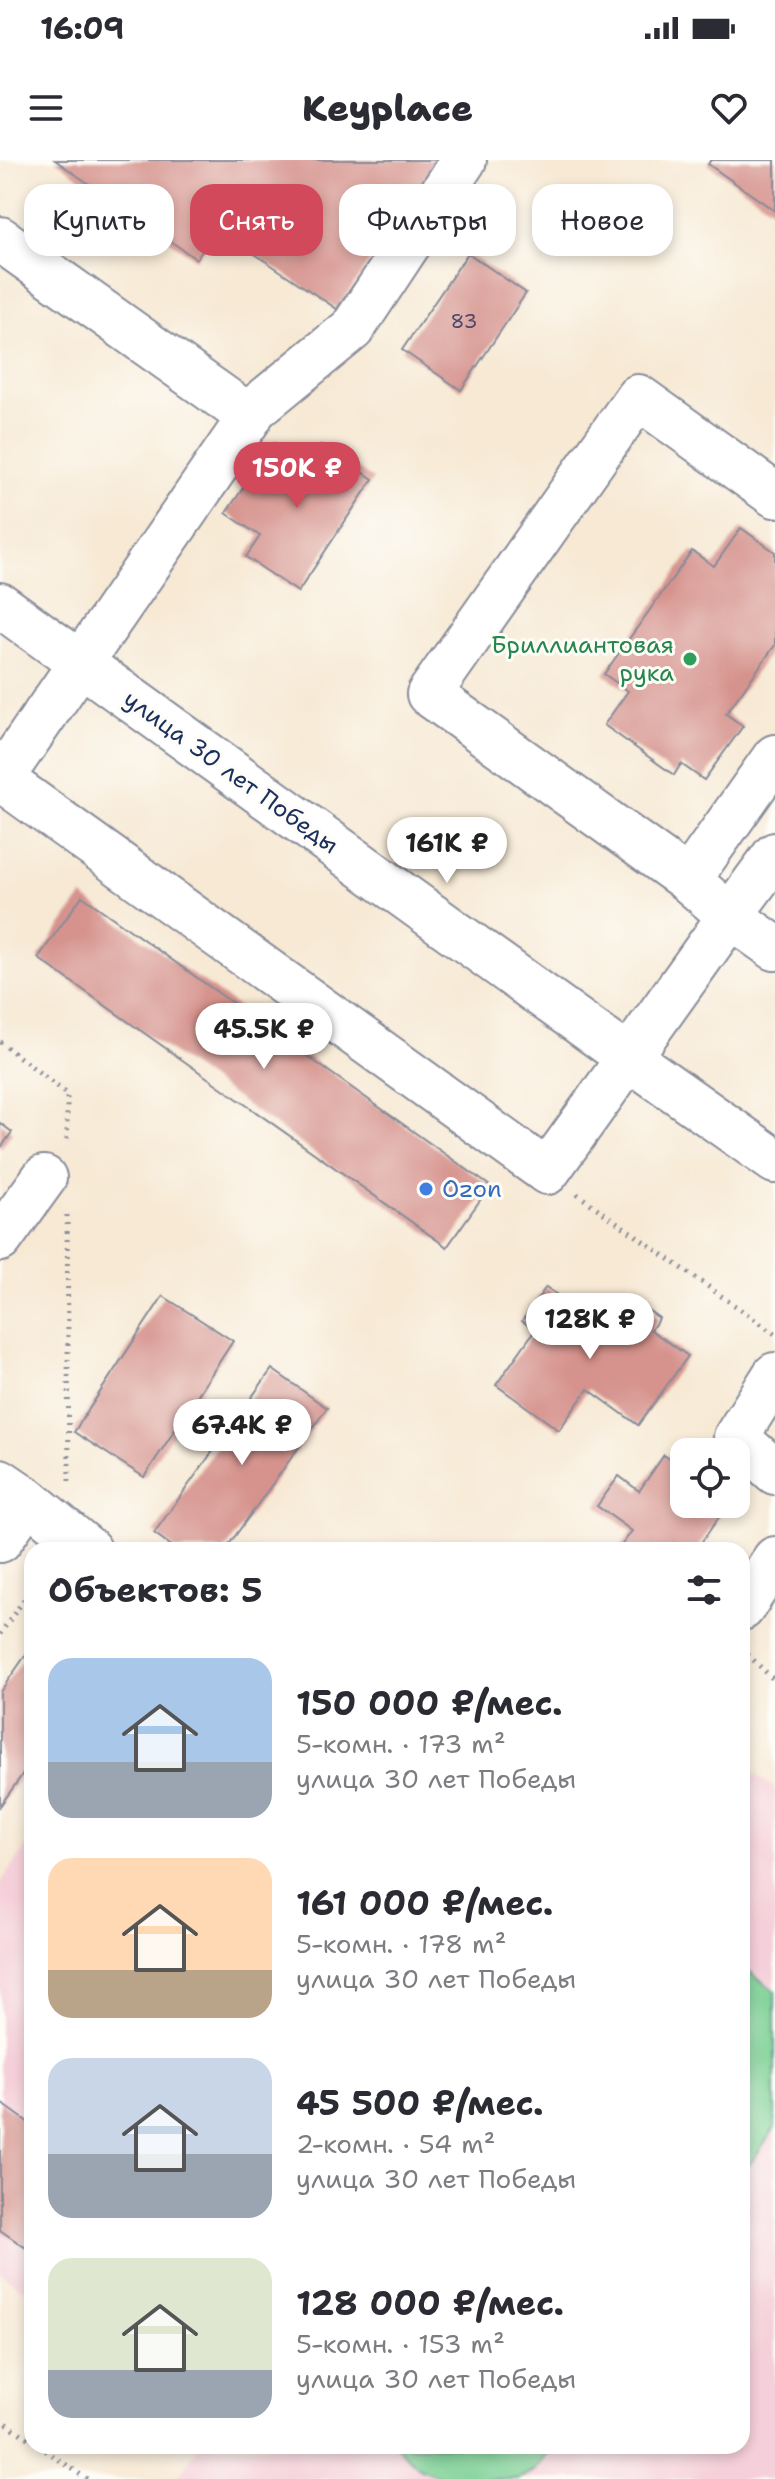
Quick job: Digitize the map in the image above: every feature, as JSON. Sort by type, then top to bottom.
[{"type":"street","points":[[247,415],[352,329],[464,160]]},
{"type":"street","points":[[0,239],[250,417],[0,779],[547,1172],[775,855]]},
{"type":"street","points":[[775,495],[638,397],[429,694],[688,880],[730,916],[775,948]]},
{"type":"street","name":"улица 30 лет Победы","points":[[0,605],[775,1161]]},
{"type":"street","points":[[688,880],[775,757]]},
{"type":"street","points":[[0,1239],[59,1179]]},
{"type":"street","points":[[775,1375],[736,1437],[775,1472]]},
{"type":"street","points":[[0,1540],[14,1490],[79,1542]]},
{"type":"street","points":[[750,1596],[775,1559]]},
{"type":"path","points":[[0,1042],[67,1094],[59,1179],[79,1542]]},
{"type":"path","points":[[547,1172],[775,1334]]},
{"type":"path","points":[[0,1634],[24,1600]]},
{"type":"path","points":[[750,1657],[775,1681]]},
{"type":"path","points":[[0,2419],[24,2436]]},
{"type":"path","points":[[51,2454],[87,2479]]},
{"type":"shaded area","points":[[750,1771],[775,1788],[775,2479],[178,2477],[194,2454],[750,2454]]},
{"type":"shaded area","points":[[24,1850],[24,2290],[0,2273],[0,1884]]},
{"type":"green space","points":[[750,1972],[775,1991],[775,2128],[750,2164]]},
{"type":"green space","points":[[404,2454],[547,2454],[536,2470],[518,2479],[446,2479],[420,2469]]},
{"type":"building","points":[[55,160],[439,160],[423,184],[339,184],[339,256],[373,256],[337,309],[258,256],[323,256],[323,184],[190,184],[190,255],[174,244],[174,184],[89,184]]},
{"type":"building","points":[[711,160],[775,160],[775,211],[708,164]]},
{"type":"building","points":[[466,256],[472,256],[526,293],[461,390],[402,350]]},
{"type":"building","points":[[274,443],[308,465],[321,445],[373,479],[298,592],[246,557],[260,536],[226,513]]},
{"type":"building","name":"Бриллиантовая рука","points":[[741,528],[775,552],[775,645],[726,714],[743,726],[704,780],[681,764],[674,775],[604,725],[628,691],[604,674],[692,551],[714,566]]},
{"type":"building","points":[[82,896],[490,1186],[447,1247],[38,958]]},
{"type":"building","points":[[0,1123],[12,1132],[0,1149]]},
{"type":"building","points":[[546,1287],[609,1332],[632,1299],[659,1318],[651,1330],[688,1356],[638,1425],[588,1389],[559,1430],[496,1385],[535,1330],[522,1321]]},
{"type":"building","points":[[163,1296],[233,1341],[144,1477],[74,1432]]},
{"type":"building","points":[[272,1369],[327,1408],[231,1542],[166,1542],[154,1533]]},
{"type":"building","points":[[664,1455],[670,1459],[670,1518],[718,1518],[702,1542],[624,1542],[632,1531],[597,1506],[619,1476],[639,1491]]},
{"type":"building","points":[[24,1658],[24,1772],[0,1806],[0,1692]]},
{"type":"building","points":[[0,2102],[24,2119],[24,2246],[0,2230]]},
{"type":"place","name":"Бриллиантовая рука","points":[[690,659]]},
{"type":"place","name":"Ozon","points":[[426,1189]]}]
